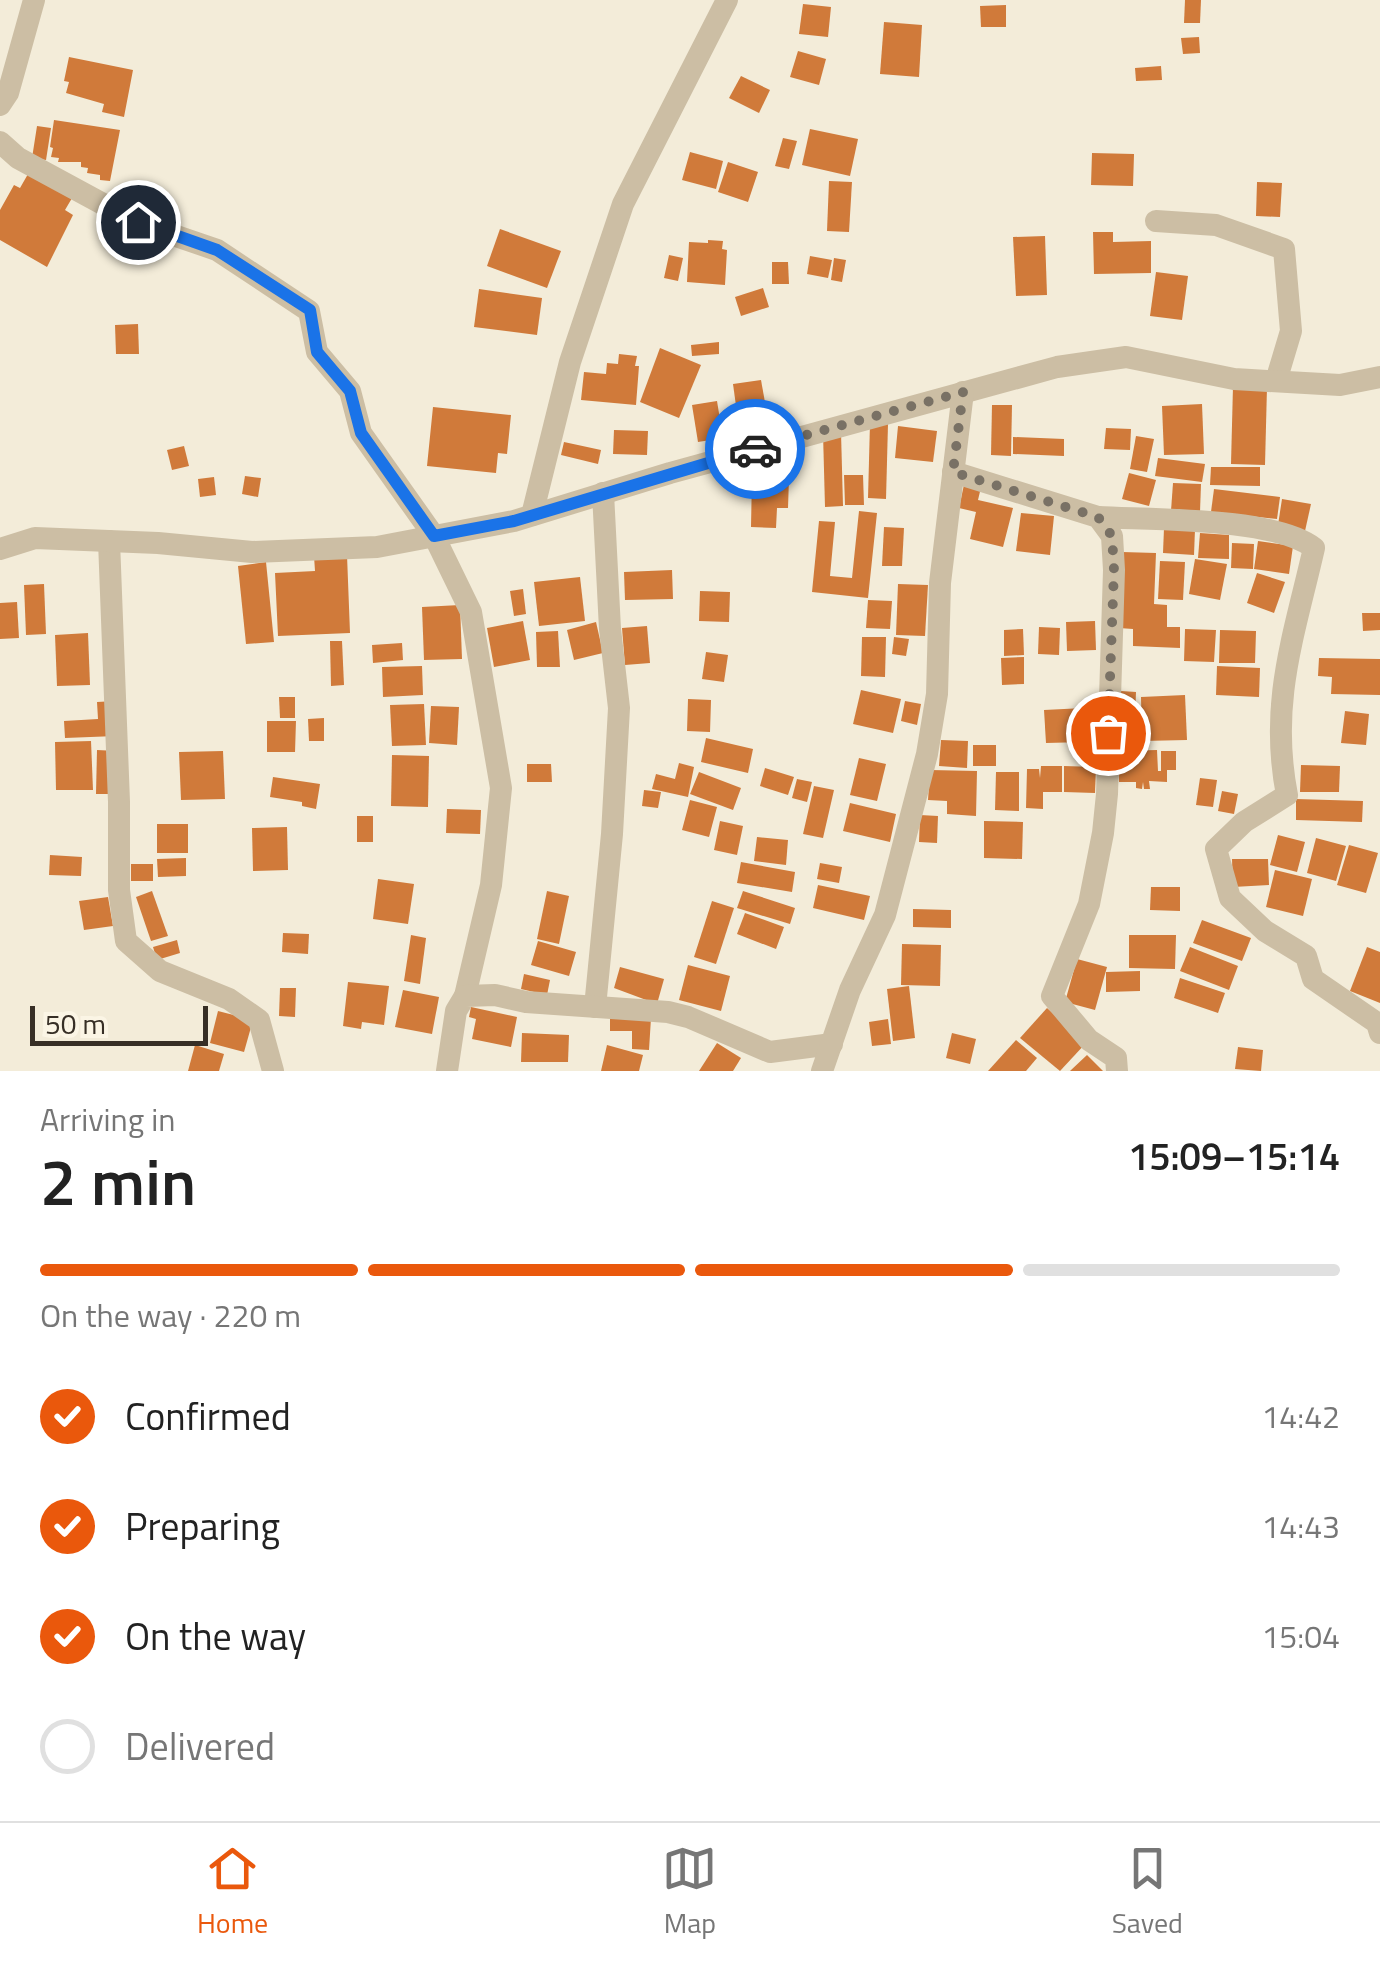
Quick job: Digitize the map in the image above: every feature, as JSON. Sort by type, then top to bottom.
[{"type":"street","points":[[0,105],[8,93],[34,0]]},
{"type":"street","points":[[532,515],[570,362],[622,204],[727,0]]},
{"type":"street","points":[[0,142],[18,158],[138,222],[217,250],[310,310],[317,352],[350,391],[361,433],[434,536],[471,612],[501,788],[491,885],[466,996],[456,1011],[447,1071]]},
{"type":"street","points":[[1156,221],[1216,225],[1284,248],[1291,331],[1276,381]]},
{"type":"street","points":[[0,549],[36,538],[252,552],[377,547],[532,515],[1056,367],[1126,357],[1234,379],[1340,385],[1380,377]]},
{"type":"street","points":[[822,1071],[850,990],[885,915],[927,754],[937,694],[940,583],[963,392]]},
{"type":"street","points":[[953,472],[1098,517],[1237,526],[1297,539],[1314,548],[1280,695],[1279,735],[1288,795],[1244,822],[1216,849],[1230,898],[1265,931],[1306,956],[1313,979],[1377,1024],[1380,1032]]},
{"type":"street","points":[[595,1007],[612,834],[619,708],[602,493]]},
{"type":"street","points":[[1098,517],[1112,536],[1114,570],[1107,794],[1089,904],[1052,996],[1089,1040],[1116,1058],[1117,1071]]},
{"type":"street","points":[[109,541],[119,890],[126,940],[160,971],[229,999],[259,1020],[272,1071]]},
{"type":"street","points":[[466,996],[647,1009],[688,1017],[770,1052],[832,1044]]},
{"type":"building","points":[[1185,0],[1201,0],[1200,23],[1184,23]]},
{"type":"building","points":[[803,4],[831,7],[828,37],[799,34]]},
{"type":"building","points":[[1006,5],[1006,27],[981,27],[980,6]]},
{"type":"building","points":[[884,22],[922,25],[919,77],[880,74]]},
{"type":"building","points":[[1199,37],[1200,53],[1183,54],[1181,38]]},
{"type":"building","points":[[798,51],[826,59],[819,85],[790,77]]},
{"type":"building","points":[[69,57],[133,70],[124,117],[102,112],[104,104],[66,93]]},
{"type":"building","points":[[1161,66],[1162,80],[1136,81],[1135,68]]},
{"type":"building","points":[[741,76],[770,90],[759,113],[729,98]]},
{"type":"building","points":[[54,120],[120,130],[110,181],[87,173],[88,168],[81,167],[81,162],[58,162],[59,158],[51,157]]},
{"type":"building","points":[[37,126],[51,128],[46,160],[32,158]]},
{"type":"building","points":[[810,129],[858,139],[850,176],[802,165]]},
{"type":"building","points":[[783,138],[797,141],[789,169],[775,166]]},
{"type":"building","points":[[690,152],[723,161],[716,189],[682,180]]},
{"type":"building","points":[[1092,153],[1134,154],[1133,186],[1091,185]]},
{"type":"building","points":[[728,162],[758,172],[748,202],[718,192]]},
{"type":"building","points":[[28,174],[75,193],[65,210],[73,215],[47,267],[0,240],[0,210],[14,185],[20,188]]},
{"type":"building","points":[[829,181],[852,182],[849,232],[827,231]]},
{"type":"building","points":[[1257,182],[1282,183],[1280,217],[1256,216]]},
{"type":"building","points":[[500,229],[561,251],[547,288],[487,266]]},
{"type":"building","points":[[1093,232],[1113,232],[1113,242],[1151,241],[1151,273],[1094,274]]},
{"type":"building","points":[[1045,236],[1047,295],[1016,296],[1013,237]]},
{"type":"building","points":[[723,241],[722,249],[727,250],[725,285],[687,282],[689,242]]},
{"type":"building","points":[[669,255],[683,258],[678,281],[664,278]]},
{"type":"building","points":[[810,256],[832,260],[828,278],[807,274]]},
{"type":"building","points":[[834,258],[846,260],[842,282],[831,280]]},
{"type":"building","points":[[772,262],[788,262],[789,284],[772,284]]},
{"type":"building","points":[[1156,272],[1188,276],[1182,320],[1150,316]]},
{"type":"building","points":[[763,288],[769,307],[741,316],[735,297]]},
{"type":"building","points":[[479,289],[542,298],[537,335],[474,327]]},
{"type":"building","points":[[138,324],[139,354],[116,354],[115,325]]},
{"type":"building","points":[[719,342],[719,354],[692,356],[691,345]]},
{"type":"building","points":[[660,348],[701,365],[679,418],[640,402]]},
{"type":"building","points":[[619,354],[637,356],[636,405],[581,400],[584,372],[606,374],[607,363],[618,364]]},
{"type":"building","points":[[761,380],[766,408],[737,413],[733,384]]},
{"type":"building","points":[[1233,386],[1267,387],[1265,465],[1231,464]]},
{"type":"building","points":[[717,401],[723,438],[698,442],[692,405]]},
{"type":"building","points":[[1202,404],[1204,454],[1164,455],[1162,406]]},
{"type":"building","points":[[992,405],[1012,405],[1011,456],[991,455]]},
{"type":"building","points":[[433,407],[511,415],[507,454],[498,453],[496,473],[427,466]]},
{"type":"building","points":[[870,423],[888,424],[886,499],[868,498]]},
{"type":"building","points":[[898,426],[937,431],[933,462],[895,458]]},
{"type":"building","points":[[1106,428],[1131,429],[1130,450],[1104,449]]},
{"type":"building","points":[[614,430],[648,431],[647,455],[613,454]]},
{"type":"building","points":[[841,432],[843,506],[825,507],[823,433]]},
{"type":"building","points":[[1136,436],[1154,439],[1147,472],[1130,469]]},
{"type":"building","points":[[1013,437],[1064,439],[1064,456],[1013,454]]},
{"type":"building","points":[[564,442],[601,450],[598,464],[561,455]]},
{"type":"building","points":[[184,446],[189,466],[172,470],[167,450]]},
{"type":"building","points":[[1158,458],[1205,464],[1202,482],[1155,476]]},
{"type":"building","points":[[1211,467],[1260,467],[1260,486],[1210,485]]},
{"type":"building","points":[[1129,473],[1156,480],[1149,506],[1122,499]]},
{"type":"building","points":[[844,475],[863,475],[864,505],[845,505]]},
{"type":"building","points":[[245,476],[261,478],[258,497],[242,494]]},
{"type":"building","points":[[214,477],[216,495],[200,497],[198,479]]},
{"type":"building","points":[[752,477],[789,478],[788,508],[777,508],[776,528],[751,527]]},
{"type":"building","points":[[965,480],[982,483],[978,500],[1013,508],[1003,547],[970,539],[976,512],[959,508]]},
{"type":"building","points":[[1173,483],[1201,484],[1200,512],[1171,511]]},
{"type":"building","points":[[1214,489],[1280,497],[1277,519],[1211,512]]},
{"type":"building","points":[[1282,499],[1311,504],[1305,531],[1278,525]]},
{"type":"building","points":[[859,511],[877,513],[868,598],[812,592],[819,521],[835,522],[830,576],[852,578]]},
{"type":"building","points":[[1021,513],[1054,516],[1050,555],[1016,551]]},
{"type":"building","points":[[884,527],[904,528],[902,566],[882,566]]},
{"type":"building","points":[[1164,528],[1195,529],[1194,555],[1163,553]]},
{"type":"building","points":[[1200,533],[1229,535],[1229,559],[1198,558]]},
{"type":"building","points":[[1258,541],[1293,546],[1289,574],[1254,569]]},
{"type":"building","points":[[1232,543],[1254,544],[1253,569],[1231,568]]},
{"type":"building","points":[[1122,552],[1156,553],[1154,604],[1167,605],[1167,627],[1180,627],[1180,648],[1133,646],[1133,629],[1119,628]]},
{"type":"building","points":[[347,555],[350,633],[278,636],[275,573],[315,571],[314,556]]},
{"type":"building","points":[[1195,559],[1227,564],[1220,600],[1189,594]]},
{"type":"building","points":[[1160,561],[1185,562],[1183,600],[1158,599]]},
{"type":"building","points":[[266,562],[274,642],[246,644],[238,566]]},
{"type":"building","points":[[672,570],[673,599],[625,600],[624,572]]},
{"type":"building","points":[[1257,573],[1285,582],[1274,613],[1247,603]]},
{"type":"building","points":[[580,577],[585,621],[539,626],[534,582]]},
{"type":"building","points":[[44,584],[46,634],[26,635],[24,585]]},
{"type":"building","points":[[898,584],[928,585],[925,636],[896,635]]},
{"type":"building","points":[[523,589],[526,614],[514,616],[510,591]]},
{"type":"building","points":[[700,591],[730,592],[729,622],[699,621]]},
{"type":"building","points":[[868,600],[892,601],[890,629],[866,628]]},
{"type":"building","points":[[17,602],[19,638],[0,639],[0,603]]},
{"type":"building","points":[[460,605],[462,659],[424,660],[422,607]]},
{"type":"building","points":[[1362,613],[1380,613],[1380,630],[1363,631]]},
{"type":"building","points":[[523,621],[530,660],[494,667],[487,628]]},
{"type":"building","points":[[1095,621],[1096,650],[1067,651],[1066,622]]},
{"type":"building","points":[[596,622],[603,653],[574,660],[567,630]]},
{"type":"building","points":[[647,626],[650,663],[625,665],[622,628]]},
{"type":"building","points":[[1039,627],[1060,628],[1059,655],[1038,654]]},
{"type":"building","points":[[1023,629],[1024,655],[1004,656],[1004,630]]},
{"type":"building","points":[[1185,629],[1216,630],[1214,662],[1184,661]]},
{"type":"building","points":[[1220,630],[1256,631],[1255,663],[1219,663]]},
{"type":"building","points":[[558,631],[560,667],[537,667],[536,632]]},
{"type":"building","points":[[88,633],[90,685],[57,686],[55,635]]},
{"type":"building","points":[[862,637],[886,637],[885,677],[861,676]]},
{"type":"building","points":[[894,637],[909,639],[906,656],[892,654]]},
{"type":"building","points":[[330,641],[342,641],[344,685],[331,686]]},
{"type":"building","points":[[402,643],[403,660],[373,663],[372,645]]},
{"type":"building","points":[[706,652],[728,655],[724,682],[702,679]]},
{"type":"building","points":[[1024,657],[1024,684],[1002,685],[1001,658]]},
{"type":"building","points":[[1319,658],[1380,659],[1380,695],[1331,694],[1332,677],[1318,676]]},
{"type":"building","points":[[422,666],[423,695],[383,697],[382,667]]},
{"type":"building","points":[[1217,666],[1260,668],[1259,697],[1216,695]]},
{"type":"building","points":[[861,690],[901,699],[893,733],[853,724]]},
{"type":"building","points":[[1121,691],[1136,692],[1135,717],[1120,717]]},
{"type":"building","points":[[1185,695],[1187,740],[1142,741],[1141,697]]},
{"type":"building","points":[[279,697],[295,697],[295,718],[280,718]]},
{"type":"building","points":[[688,699],[711,700],[710,732],[687,731]]},
{"type":"building","points":[[115,701],[116,736],[65,738],[64,721],[98,719],[97,702]]},
{"type":"building","points":[[905,701],[921,704],[917,725],[901,721]]},
{"type":"building","points":[[424,704],[426,745],[392,746],[390,705]]},
{"type":"building","points":[[431,706],[459,707],[457,745],[429,743]]},
{"type":"building","points":[[1084,708],[1085,742],[1046,743],[1044,710]]},
{"type":"building","points":[[1345,711],[1369,714],[1366,745],[1341,743]]},
{"type":"building","points":[[324,718],[324,741],[309,741],[308,719]]},
{"type":"building","points":[[267,721],[296,721],[295,752],[267,752]]},
{"type":"building","points":[[706,738],[753,749],[748,773],[701,762]]},
{"type":"building","points":[[941,740],[968,741],[967,768],[939,766]]},
{"type":"building","points":[[91,741],[93,790],[56,790],[55,742]]},
{"type":"building","points":[[973,745],[996,745],[996,766],[973,766]]},
{"type":"building","points":[[97,750],[117,751],[116,794],[96,794]]},
{"type":"building","points":[[1157,750],[1158,771],[1161,751],[1176,751],[1176,770],[1167,770],[1167,782],[1149,781],[1150,789],[1144,789],[1143,782],[1142,789],[1136,788],[1136,782],[1119,782],[1118,751]]},
{"type":"building","points":[[223,751],[225,799],[181,800],[179,752]]},
{"type":"building","points":[[392,755],[429,756],[428,807],[391,806]]},
{"type":"building","points":[[859,758],[886,764],[877,801],[850,795]]},
{"type":"building","points":[[679,763],[694,767],[688,797],[652,789],[656,774],[675,779]]},
{"type":"building","points":[[527,764],[551,764],[552,782],[527,782]]},
{"type":"building","points":[[1301,765],[1340,766],[1339,792],[1300,792]]},
{"type":"building","points":[[1041,766],[1062,766],[1062,792],[1043,792],[1043,809],[1026,808],[1027,769],[1039,769],[1040,778]]},
{"type":"building","points":[[1064,766],[1096,767],[1095,793],[1064,792]]},
{"type":"building","points":[[765,768],[794,777],[788,795],[760,786]]},
{"type":"building","points":[[930,770],[977,771],[976,816],[947,814],[947,801],[928,800]]},
{"type":"building","points":[[699,772],[741,788],[733,810],[690,794]]},
{"type":"building","points":[[996,772],[1019,772],[1019,811],[995,810]]},
{"type":"building","points":[[273,777],[320,784],[316,809],[302,806],[302,802],[270,797]]},
{"type":"building","points":[[1200,778],[1217,780],[1213,807],[1196,805]]},
{"type":"building","points":[[797,779],[812,782],[807,802],[792,798]]},
{"type":"building","points":[[814,786],[834,790],[823,838],[803,834]]},
{"type":"building","points":[[644,790],[661,792],[658,808],[642,806]]},
{"type":"building","points":[[1222,791],[1238,794],[1234,814],[1218,811]]},
{"type":"building","points":[[1296,799],[1363,801],[1362,822],[1296,820]]},
{"type":"building","points":[[690,800],[717,807],[709,837],[682,830]]},
{"type":"building","points":[[850,803],[896,814],[890,842],[843,831]]},
{"type":"building","points":[[447,809],[481,810],[480,834],[446,833]]},
{"type":"building","points":[[920,815],[938,816],[937,843],[919,842]]},
{"type":"building","points":[[357,816],[373,816],[373,842],[357,842]]},
{"type":"building","points":[[720,821],[743,826],[737,855],[714,850]]},
{"type":"building","points":[[984,821],[1023,822],[1022,859],[984,858]]},
{"type":"building","points":[[157,824],[188,824],[188,853],[157,853]]},
{"type":"building","points":[[287,827],[288,870],[253,871],[252,828]]},
{"type":"building","points":[[1278,835],[1305,842],[1297,872],[1270,865]]},
{"type":"building","points":[[757,837],[788,840],[786,865],[754,861]]},
{"type":"building","points":[[1316,838],[1346,846],[1336,881],[1307,873]]},
{"type":"building","points":[[1349,845],[1378,853],[1366,893],[1337,885]]},
{"type":"building","points":[[50,855],[82,857],[81,876],[49,875]]},
{"type":"building","points":[[186,858],[186,876],[158,877],[157,859]]},
{"type":"building","points":[[1232,859],[1268,859],[1269,885],[1233,887]]},
{"type":"building","points":[[741,862],[795,872],[792,892],[737,883]]},
{"type":"building","points":[[820,863],[842,867],[839,883],[817,879]]},
{"type":"building","points":[[131,864],[153,864],[153,881],[131,881]]},
{"type":"building","points":[[1275,870],[1312,879],[1303,916],[1266,907]]},
{"type":"building","points":[[378,879],[414,884],[408,924],[373,919]]},
{"type":"building","points":[[818,885],[870,896],[864,920],[813,908]]},
{"type":"building","points":[[1151,887],[1180,887],[1180,911],[1150,910]]},
{"type":"building","points":[[152,891],[168,936],[151,941],[136,897]]},
{"type":"building","points":[[547,891],[569,896],[559,944],[537,939]]},
{"type":"building","points":[[743,891],[795,908],[790,924],[737,908]]},
{"type":"building","points":[[108,897],[113,926],[84,930],[79,901]]},
{"type":"building","points":[[712,901],[734,908],[716,964],[694,957]]},
{"type":"building","points":[[913,909],[951,910],[951,928],[913,927]]},
{"type":"building","points":[[745,913],[784,927],[776,949],[737,934]]},
{"type":"building","points":[[1202,920],[1251,938],[1242,961],[1193,943]]},
{"type":"building","points":[[283,933],[309,934],[308,954],[282,952]]},
{"type":"building","points":[[411,935],[426,938],[420,984],[404,981]]},
{"type":"building","points":[[1129,935],[1176,935],[1175,969],[1129,968]]},
{"type":"building","points":[[177,940],[180,953],[157,960],[153,947]]},
{"type":"building","points":[[538,941],[576,952],[569,976],[531,965]]},
{"type":"building","points":[[902,944],[941,945],[940,986],[901,985]]},
{"type":"building","points":[[1190,947],[1238,966],[1229,990],[1180,971]]},
{"type":"building","points":[[1367,947],[1380,952],[1380,1003],[1350,991]]},
{"type":"building","points":[[1077,959],[1107,967],[1095,1010],[1065,1002]]},
{"type":"building","points":[[688,965],[730,976],[721,1011],[679,1000]]},
{"type":"building","points":[[620,967],[664,979],[657,1004],[614,988]]},
{"type":"building","points":[[1140,971],[1140,991],[1106,992],[1106,972]]},
{"type":"building","points":[[524,974],[550,980],[547,995],[521,989]]},
{"type":"building","points":[[1180,978],[1225,993],[1218,1013],[1174,998]]},
{"type":"building","points":[[348,982],[389,986],[384,1025],[362,1022],[361,1029],[343,1026]]},
{"type":"building","points":[[909,986],[915,1038],[893,1041],[887,989]]},
{"type":"building","points":[[280,988],[296,988],[295,1017],[279,1016]]},
{"type":"building","points":[[403,990],[439,997],[432,1034],[395,1027]]},
{"type":"building","points":[[471,1007],[517,1017],[511,1047],[472,1039],[476,1019],[469,1017]]},
{"type":"building","points":[[1047,1008],[1086,1043],[1060,1071],[1020,1038]]},
{"type":"building","points":[[218,1011],[253,1020],[244,1052],[210,1043]]},
{"type":"building","points":[[610,1016],[651,1018],[649,1050],[632,1049],[632,1031],[610,1031]]},
{"type":"building","points":[[888,1019],[891,1044],[872,1046],[869,1022]]},
{"type":"building","points":[[522,1033],[569,1035],[568,1062],[521,1062]]},
{"type":"building","points":[[952,1033],[976,1039],[970,1064],[946,1058]]},
{"type":"building","points":[[1016,1040],[1037,1058],[1026,1071],[988,1071]]},
{"type":"building","points":[[717,1043],[741,1058],[733,1071],[699,1071]]},
{"type":"building","points":[[195,1045],[224,1054],[219,1071],[188,1071]]},
{"type":"building","points":[[607,1045],[643,1055],[639,1071],[601,1071]]},
{"type":"building","points":[[1238,1047],[1263,1050],[1261,1071],[1235,1069]]},
{"type":"building","points":[[1087,1055],[1103,1071],[1070,1071]]},
{"type":"way so far","points":[[755,449],[963,392],[953,472],[1098,517],[1112,536],[1108,733]]},
{"type":"route","points":[[138,222],[217,250],[310,310],[317,352],[350,391],[361,433],[434,536],[514,521],[755,449]]}]
